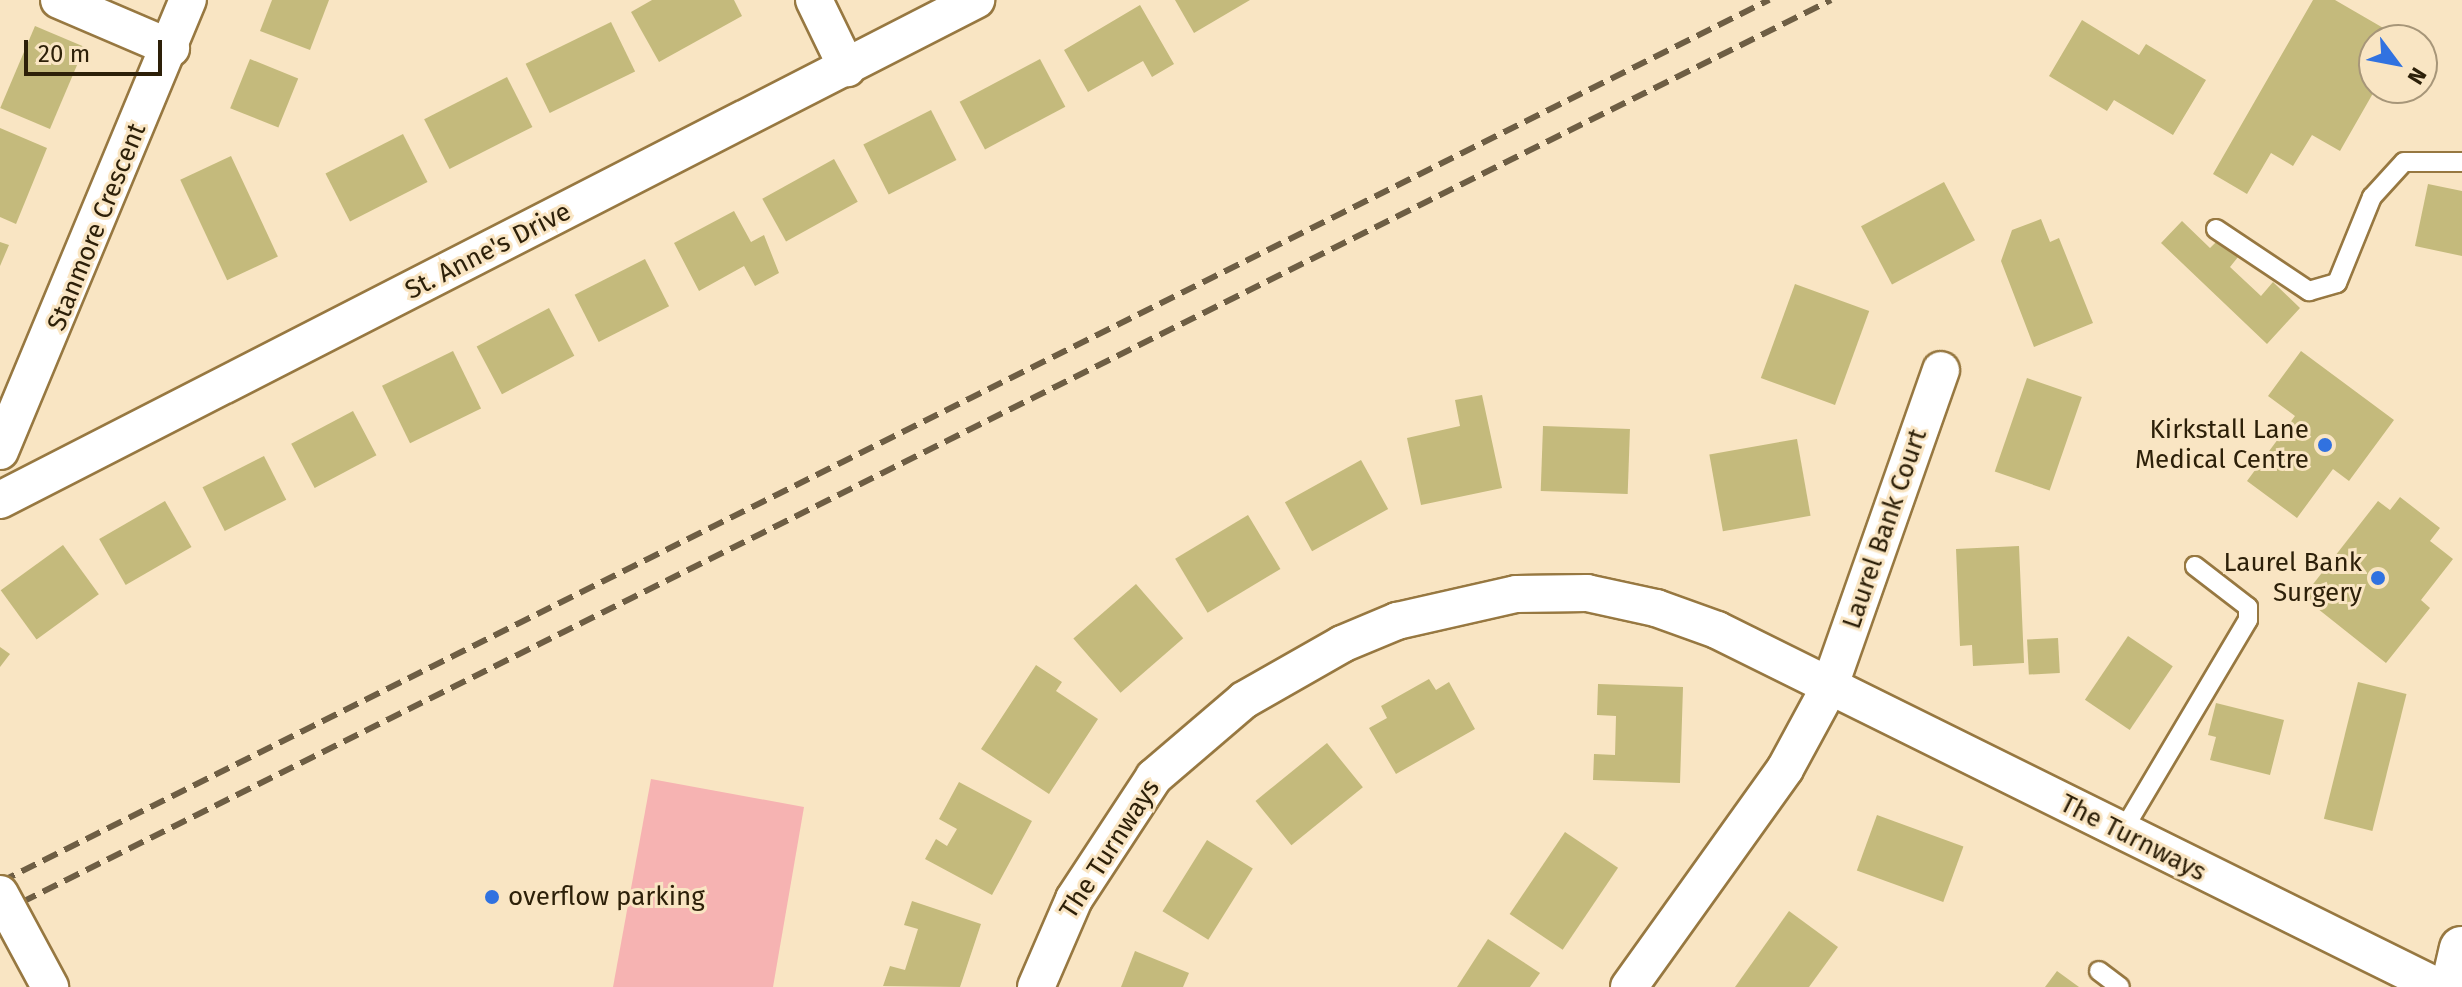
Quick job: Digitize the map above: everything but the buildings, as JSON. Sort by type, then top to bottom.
[{"type":"main road","points":[[2453,987],[2462,949]]},
{"type":"street","points":[[59,0],[171,48]]},
{"type":"street","name":"Stanmore Crescent","points":[[0,451],[171,48],[188,0]]},
{"type":"street","points":[[814,0],[847,68]]},
{"type":"street","name":"St. Anne's Drive","points":[[0,500],[976,0]]},
{"type":"street","name":"Laurel Bank Court","points":[[1829,688],[1941,370]]},
{"type":"street","name":"The Turnways","points":[[1036,987],[1074,899],[1154,777],[1244,700],[1342,644],[1397,621],[1516,594],[1587,593],[1656,608],[1717,630],[2438,987]]},
{"type":"street","points":[[1629,987],[1785,769],[1829,688]]},
{"type":"street","points":[[0,894],[50,987]]},
{"type":"lane","points":[[2216,229],[2309,291],[2337,283],[2372,197],[2404,162],[2462,162]]},
{"type":"lane","points":[[2122,832],[2248,620],[2248,607],[2195,566]]},
{"type":"lane","points":[[2099,971],[2120,987]]},
{"type":"shaded area","points":[[651,779],[804,807],[773,987],[613,987]]},
{"type":"railway","points":[[0,882],[1769,0]]},
{"type":"railway","points":[[0,913],[1831,0]]},
{"type":"place","name":"Kirkstall Lane Medical Centre","points":[[2325,445]]},
{"type":"place","name":"Laurel Bank Surgery","points":[[2378,578]]},
{"type":"place","name":"overflow parking","points":[[492,897]]}]
